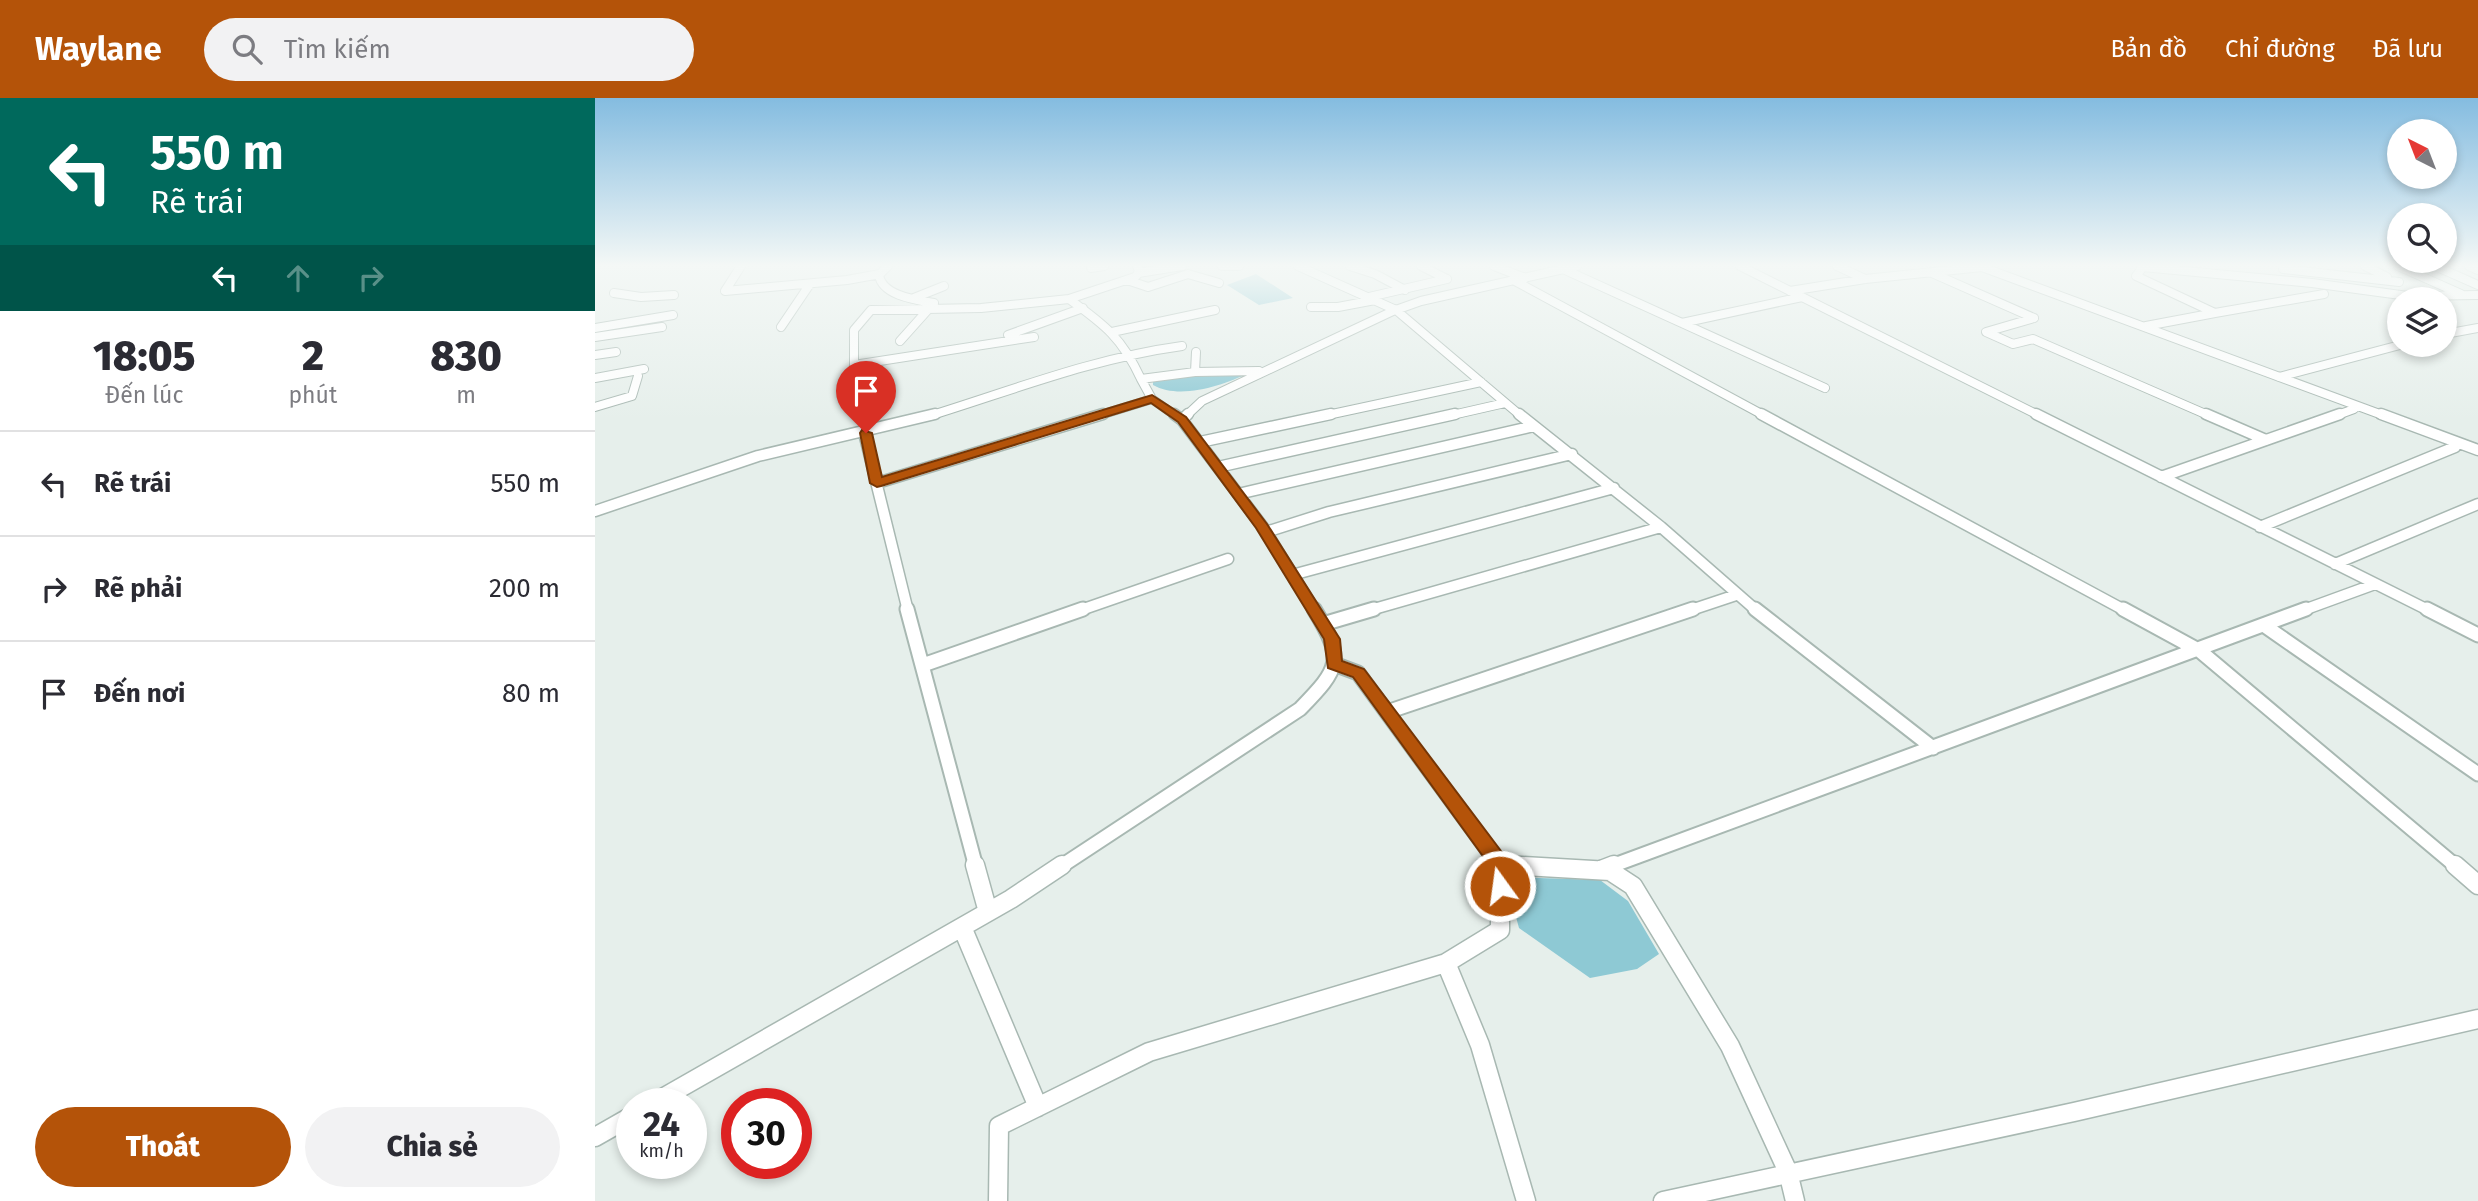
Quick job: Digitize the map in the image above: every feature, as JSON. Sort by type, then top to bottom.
[{"type":"street","points":[[595,328],[654,317]]},
{"type":"street","points":[[781,327],[788,317]]},
{"type":"street","points":[[854,393],[854,330],[865,317]]},
{"type":"street","points":[[900,341],[921,317]]},
{"type":"street","points":[[952,344],[1016,334],[1059,317]]},
{"type":"street","points":[[680,1088],[988,912],[1300,709],[1325,683],[1334,664],[1332,639],[1266,532],[1182,420],[1152,399],[1129,353],[1112,332],[1094,317]]},
{"type":"street","points":[[1112,332],[1180,317]]},
{"type":"street","points":[[1182,420],[1202,401],[1380,317]]},
{"type":"street","points":[[1405,317],[1505,403],[1661,527],[1736,595],[1933,748]]},
{"type":"street","points":[[1582,317],[2200,651],[2478,885]]},
{"type":"street","points":[[1670,317],[1825,388]]},
{"type":"street","points":[[1682,323],[1708,317]]},
{"type":"street","points":[[1843,317],[2478,635]]},
{"type":"street","points":[[2033,317],[1986,332],[2013,344],[2033,339],[2266,440]]},
{"type":"street","points":[[2106,317],[2459,445]]},
{"type":"street","points":[[2119,317],[2478,453]]},
{"type":"street","points":[[2146,326],[2191,317]]},
{"type":"street","points":[[595,337],[662,327]]},
{"type":"street","points":[[2457,332],[2478,328]]},
{"type":"street","points":[[854,365],[1034,337]]},
{"type":"street","points":[[595,511],[707,471],[782,450],[923,418],[1001,391],[1129,353],[1182,346]]},
{"type":"street","points":[[2280,377],[2387,348]]},
{"type":"street","points":[[595,355],[615,352]]},
{"type":"street","points":[[1195,372],[1196,352]]},
{"type":"street","points":[[1140,379],[1195,372],[1264,371]]},
{"type":"street","points":[[595,378],[641,372],[632,396],[595,407]]},
{"type":"street","points":[[1200,442],[1481,382]]},
{"type":"street","points":[[877,483],[1152,399]]},
{"type":"street","points":[[1218,467],[1505,403]]},
{"type":"street","points":[[2161,477],[2354,409]]},
{"type":"street","points":[[1238,494],[1534,426]]},
{"type":"street","points":[[864,433],[988,912]]},
{"type":"street","points":[[2260,527],[2478,436]]},
{"type":"street","points":[[1266,532],[1329,512],[1572,454]]},
{"type":"street","points":[[1292,575],[1614,488]]},
{"type":"street","points":[[2335,564],[2478,504]]},
{"type":"street","points":[[1323,624],[1661,527]]},
{"type":"street","points":[[923,666],[1228,559]]},
{"type":"street","points":[[1601,870],[2200,651],[2375,584]]},
{"type":"street","points":[[1387,712],[1736,595]]},
{"type":"street","points":[[2265,626],[2478,774]]},
{"type":"street","points":[[998,1201],[999,1126],[1149,1052],[1445,962],[1500,930],[1500,865],[1358,673],[1334,664]]},
{"type":"street","points":[[1500,865],[1610,871],[1633,886],[1730,1046],[1788,1172],[1795,1201]]},
{"type":"street","points":[[962,927],[1038,1107]]},
{"type":"street","points":[[1445,962],[1480,1045],[1526,1201]]},
{"type":"street","points":[[1663,1201],[2074,1112],[2478,1019]]},
{"type":"street","points":[[595,1137],[616,1125]]},
{"type":"water","points":[[1248,373],[1201,390],[1175,391],[1153,385],[1153,379]]},
{"type":"water","points":[[1512,877],[1600,880],[1628,901],[1659,954],[1637,969],[1590,978],[1519,928],[1513,906]]},
{"type":"route","points":[[866,433],[877,483],[1152,399],[1182,420],[1263,527],[1313,607],[1332,639],[1334,664],[1358,673],[1500,865],[1500,886]]}]
